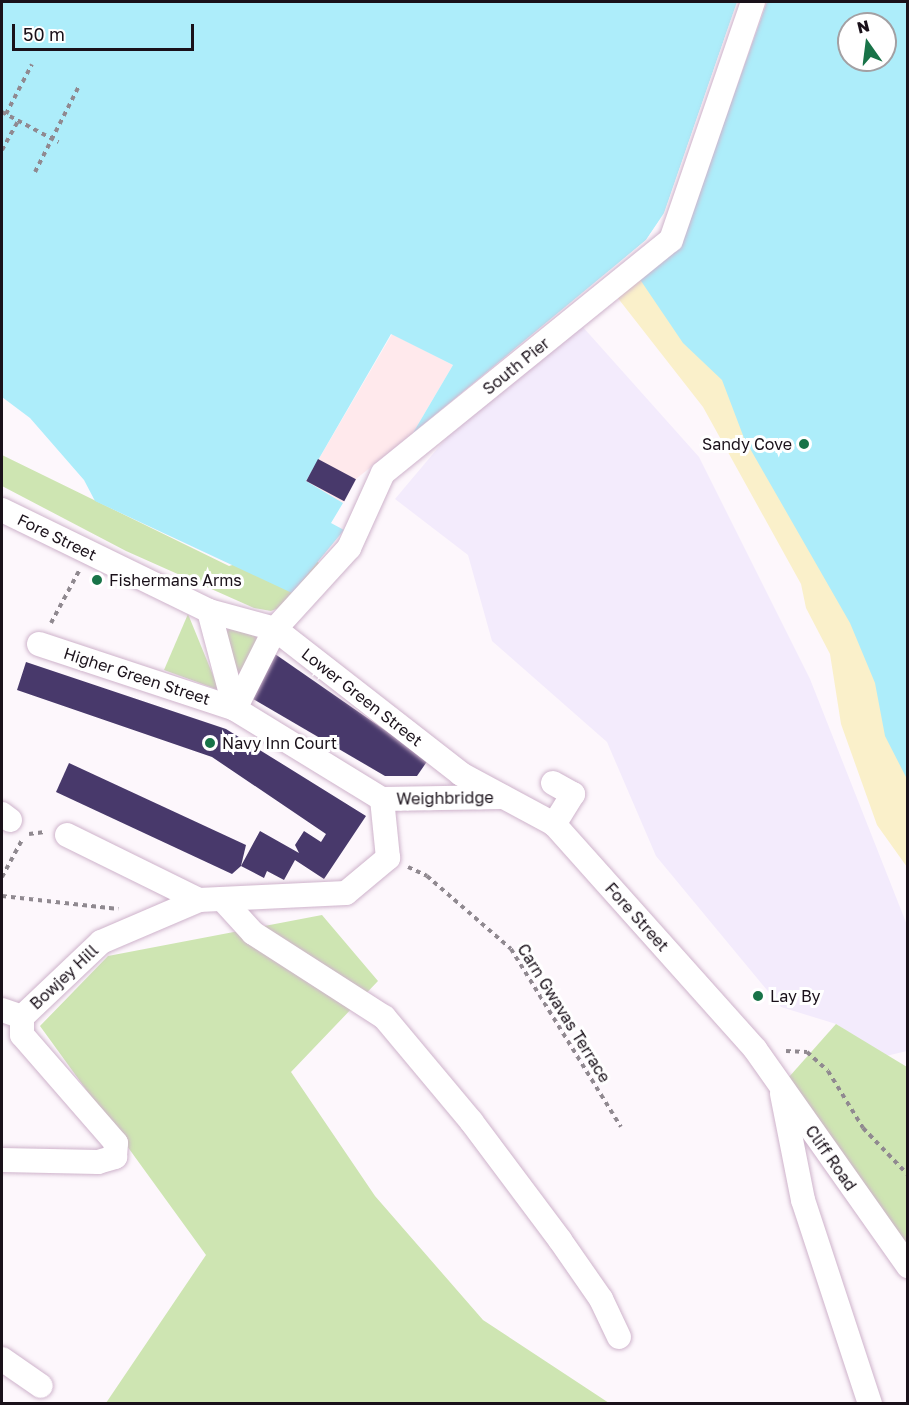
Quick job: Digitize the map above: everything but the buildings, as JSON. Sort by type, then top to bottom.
[{"type":"street","name":"South Pier","points":[[235,709],[275,630],[349,548],[383,473],[670,240],[753,2]]},
{"type":"street","name":"Fore Street","points":[[2,510],[209,611]]},
{"type":"street","name":"Lower Green Street","points":[[209,611],[275,630],[460,774],[508,797]]},
{"type":"street","name":"Higher Green Street","points":[[209,611],[235,709]]},
{"type":"street","name":"Higher Green Street","points":[[43,638],[235,709],[382,799]]},
{"type":"street","points":[[554,824],[571,793]]},
{"type":"street","name":"Fore Street","points":[[508,797],[554,824],[755,1049]]},
{"type":"street","name":"Weighbridge","points":[[382,799],[508,797]]},
{"type":"street","points":[[382,799],[388,858]]},
{"type":"street","points":[[67,835],[210,900],[253,933],[384,1017],[471,1121],[560,1240],[601,1299],[619,1337]]},
{"type":"street","name":"Bowjey Hill","points":[[2,1160],[98,1162],[115,1157],[116,1143],[21,1035],[12,1013],[101,942],[210,900],[346,893],[388,858]]},
{"type":"street","name":"Cliff Road","points":[[755,1049],[908,1266]]},
{"type":"street","points":[[781,1086],[803,1200],[870,1404]]},
{"type":"street","points":[[2,1359],[41,1386]]},
{"type":"path","points":[[32,64],[4,113],[58,142]]},
{"type":"path","points":[[36,172],[79,86]]},
{"type":"path","points":[[2,150],[18,121]]},
{"type":"path","points":[[43,638],[90,552]]},
{"type":"path","points":[[2,877],[12,823],[67,835]]},
{"type":"path","name":"Carn Gwavas Terrace","points":[[388,858],[427,876],[511,949],[621,1127]]},
{"type":"path","points":[[2,896],[93,904],[160,918]]},
{"type":"path","points":[[755,1049],[807,1052],[828,1071],[863,1128],[907,1173]]},
{"type":"shaded area","points":[[582,326],[699,457],[810,679],[907,925],[907,1051],[886,1056],[836,1024],[781,1007],[656,856],[607,742],[492,641],[468,555],[395,499],[453,430]]},
{"type":"shaded area","points":[[392,334],[453,365],[413,433],[356,479],[343,503],[306,481]]},
{"type":"green space","points":[[2,455],[229,566],[313,541],[308,553],[321,565],[284,606],[271,611],[254,608],[126,551],[2,486]]},
{"type":"green space","points":[[188,614],[219,690],[164,670]]},
{"type":"green space","points":[[219,624],[269,641],[243,693]]},
{"type":"green space","points":[[322,915],[378,981],[291,1072],[375,1196],[483,1320],[609,1403],[106,1403],[206,1255],[40,1026],[108,956]]},
{"type":"green space","points":[[836,1024],[907,1067],[907,1266],[781,1086]]},
{"type":"sand","points":[[639,278],[907,494],[907,867],[877,825],[841,724],[830,654],[806,608],[801,584],[703,407],[617,297]]},
{"type":"water","points":[[2,2],[737,2],[664,214],[646,240],[413,433],[453,365],[391,334],[306,481],[343,503],[331,523],[344,530],[292,593],[95,501],[84,480],[30,418],[2,397]]},
{"type":"water","name":"Sandy Cove","points":[[767,2],[907,2],[907,779],[885,736],[875,683],[850,623],[744,438],[722,380],[683,343],[639,278],[682,240]]},
{"type":"pier","points":[[737,2],[667,214],[648,242],[442,413],[646,240],[664,213]]},
{"type":"place","name":"Sandy Cove","points":[[804,444]]},
{"type":"place","name":"Fishermans Arms","points":[[97,580]]},
{"type":"place","name":"Navy Inn Court","points":[[210,743]]},
{"type":"place","name":"Lay By","points":[[758,996]]}]
